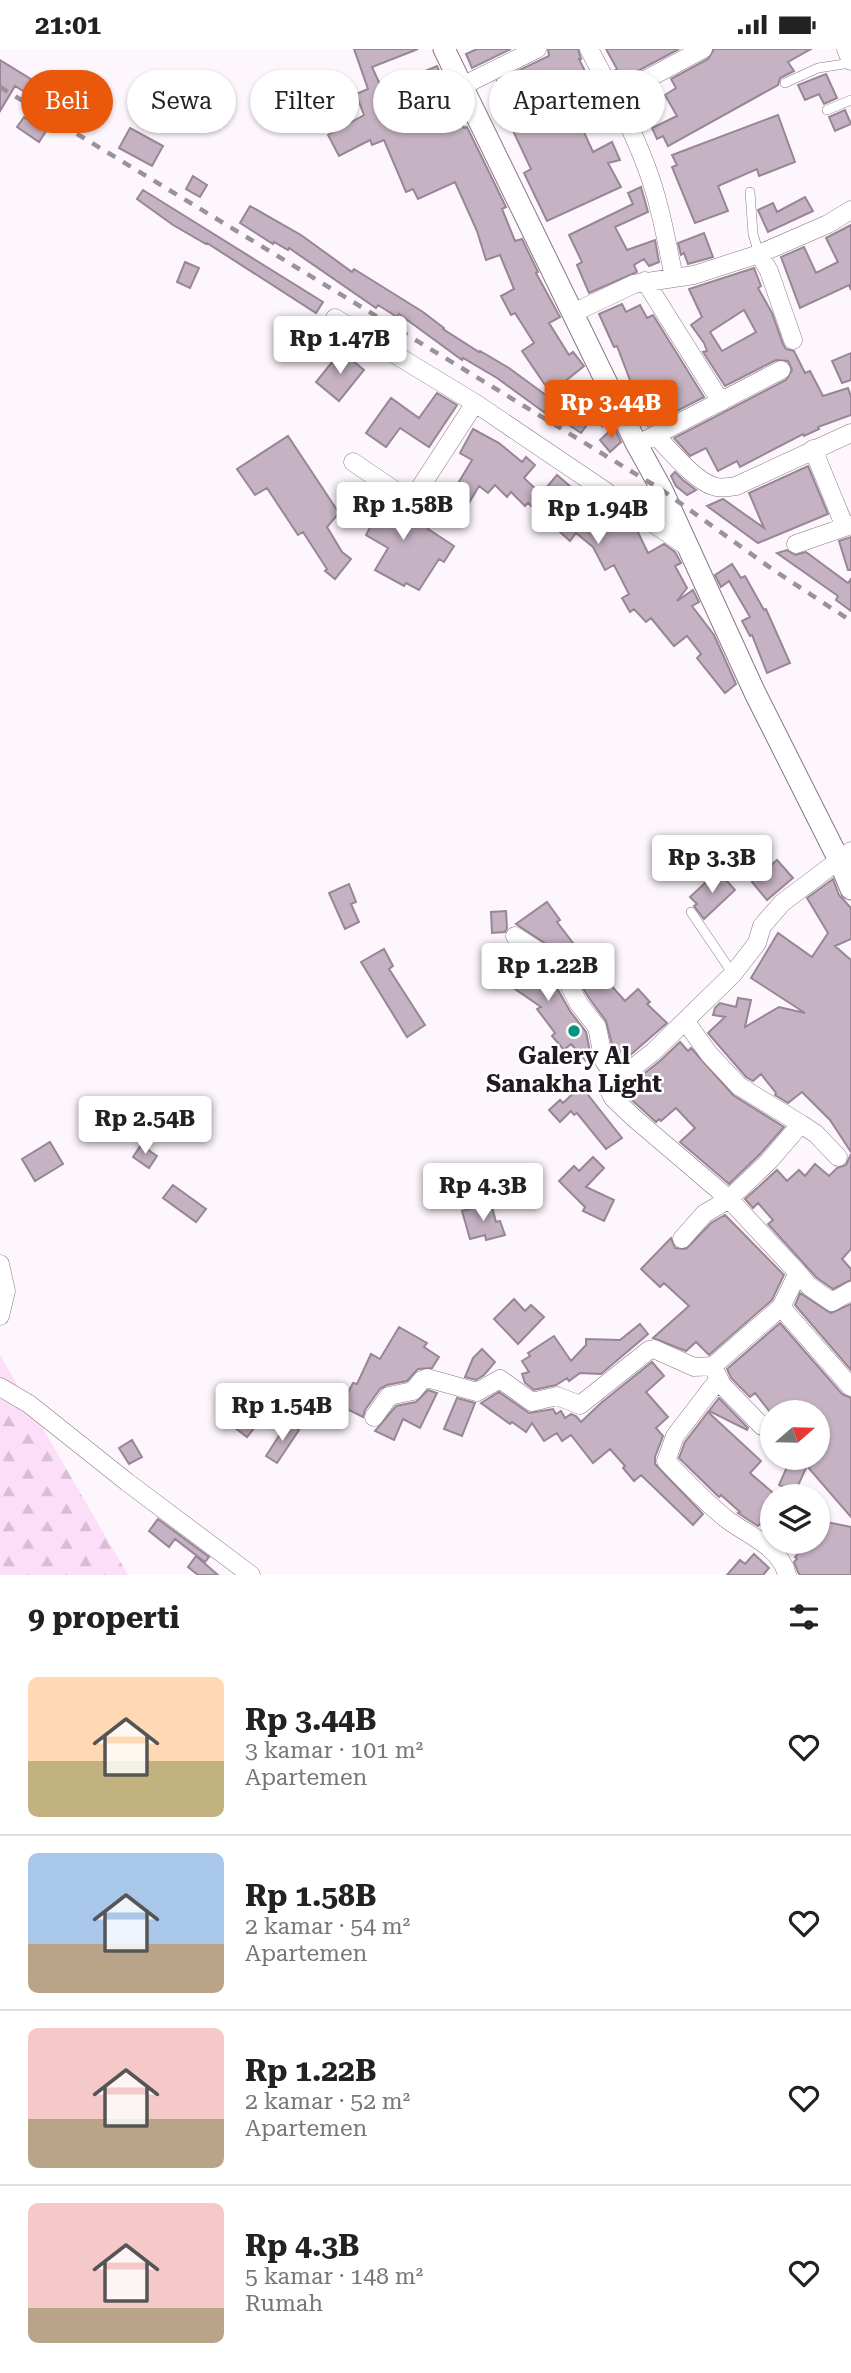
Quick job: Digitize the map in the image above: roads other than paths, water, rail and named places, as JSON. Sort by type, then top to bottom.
[{"type":"street","points":[[444,49],[454,70]]},
{"type":"street","points":[[475,80],[537,49]]},
{"type":"street","points":[[589,49],[601,70]]},
{"type":"street","points":[[664,70],[703,49]]},
{"type":"street","points":[[846,49],[851,62]]},
{"type":"street","points":[[475,113],[573,313],[646,440],[662,490],[755,693],[845,856],[851,888]]},
{"type":"street","points":[[632,133],[656,195],[674,277]]},
{"type":"street","points":[[573,313],[645,281],[694,275],[760,254],[828,224],[851,210]]},
{"type":"street","points":[[760,254],[769,271],[793,340]]},
{"type":"street","points":[[645,281],[720,402]]},
{"type":"street","points":[[335,318],[474,403],[688,547]]},
{"type":"street","points":[[646,440],[781,370]]},
{"type":"street","points":[[353,462],[400,494],[414,497],[474,403]]},
{"type":"street","points":[[646,440],[703,482],[714,487],[736,486],[851,433]]},
{"type":"street","points":[[796,544],[848,526],[813,449]]},
{"type":"street","points":[[845,856],[796,892],[771,915],[762,926],[757,943],[733,974],[686,1022],[609,1090],[613,1098],[729,1199],[809,1286],[832,1302],[851,1291]]},
{"type":"street","points":[[515,936],[554,961],[579,1004],[597,1027],[604,1061],[618,1080]]},
{"type":"street","points":[[686,1022],[709,1054],[739,1086],[801,1124],[838,1157]]},
{"type":"street","points":[[682,1239],[704,1214],[729,1199],[769,1161],[801,1124]]},
{"type":"street","points":[[0,1264],[6,1291],[0,1316]]},
{"type":"street","points":[[787,1575],[774,1552],[729,1520],[666,1461],[675,1436],[716,1373],[781,1307],[798,1273]]},
{"type":"street","points":[[781,1307],[851,1387]]},
{"type":"street","points":[[374,1417],[389,1396],[413,1391],[427,1378],[477,1392],[500,1379],[532,1402],[557,1395],[580,1405],[649,1350],[654,1349],[694,1367],[716,1373],[760,1424]]},
{"type":"street","points":[[0,1387],[29,1404],[251,1575]]},
{"type":"lane","points":[[785,83],[818,68],[851,62]]},
{"type":"lane","points":[[827,110],[851,100]]},
{"type":"lane","points":[[750,193],[753,234],[760,254]]},
{"type":"lane","points":[[691,912],[733,974]]},
{"type":"railway","points":[[0,87],[662,490],[772,569],[851,621]]},
{"type":"place","name":"Galery Al Sanakha Light","points":[[574,1031]]}]
